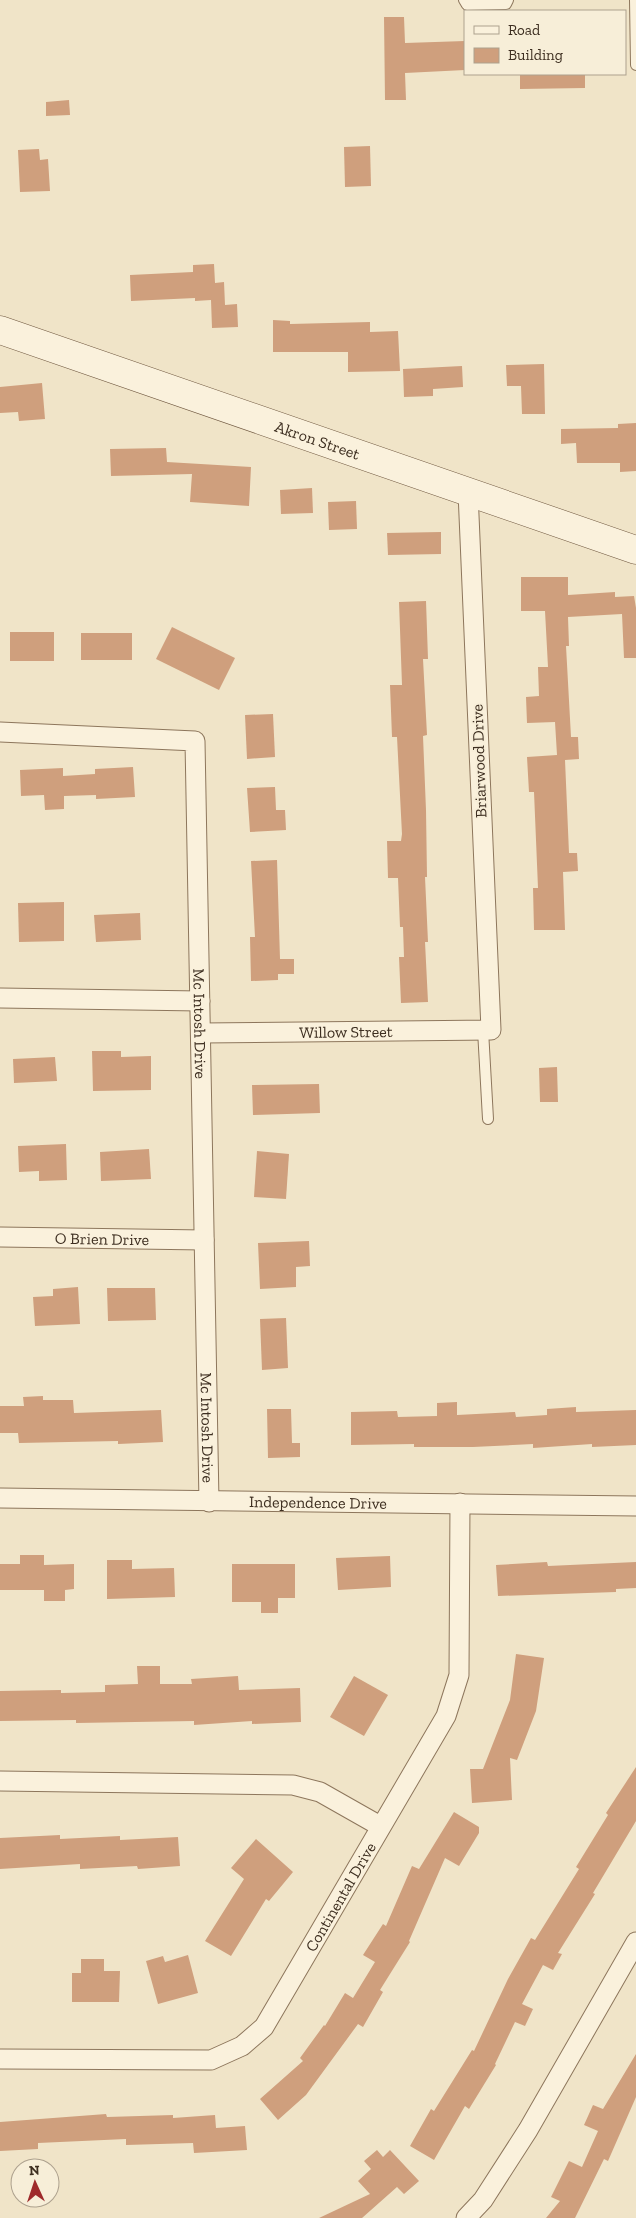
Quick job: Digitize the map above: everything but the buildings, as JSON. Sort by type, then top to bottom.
[{"type":"main road","name":"Akron Street","points":[[0,330],[636,550]]},
{"type":"street","name":"Briarwood Drive","points":[[468,492],[487,1030]]},
{"type":"street","name":"Mc Intosh Drive","points":[[0,732],[195,741],[202,1033],[209,1502]]},
{"type":"street","points":[[0,998],[200,1001]]},
{"type":"street","name":"Willow Street","points":[[202,1033],[487,1030]]},
{"type":"street","name":"O Brien Drive","points":[[0,1237],[204,1240]]},
{"type":"street","name":"Independence Drive","points":[[0,1498],[209,1502],[460,1502],[636,1506]]},
{"type":"street","name":"Continental Drive","points":[[0,2059],[211,2060],[242,2046],[264,2027],[446,1716],[459,1675],[460,1502]]},
{"type":"street","points":[[0,1781],[293,1785],[320,1792],[380,1826]]},
{"type":"street","points":[[466,2218],[483,2200],[528,2130],[636,1942]]},
{"type":"lane","points":[[464,0],[467,5],[506,4],[508,0]]},
{"type":"lane","points":[[635,0],[636,65]]},
{"type":"lane","points":[[487,1030],[488,1119]]}]
